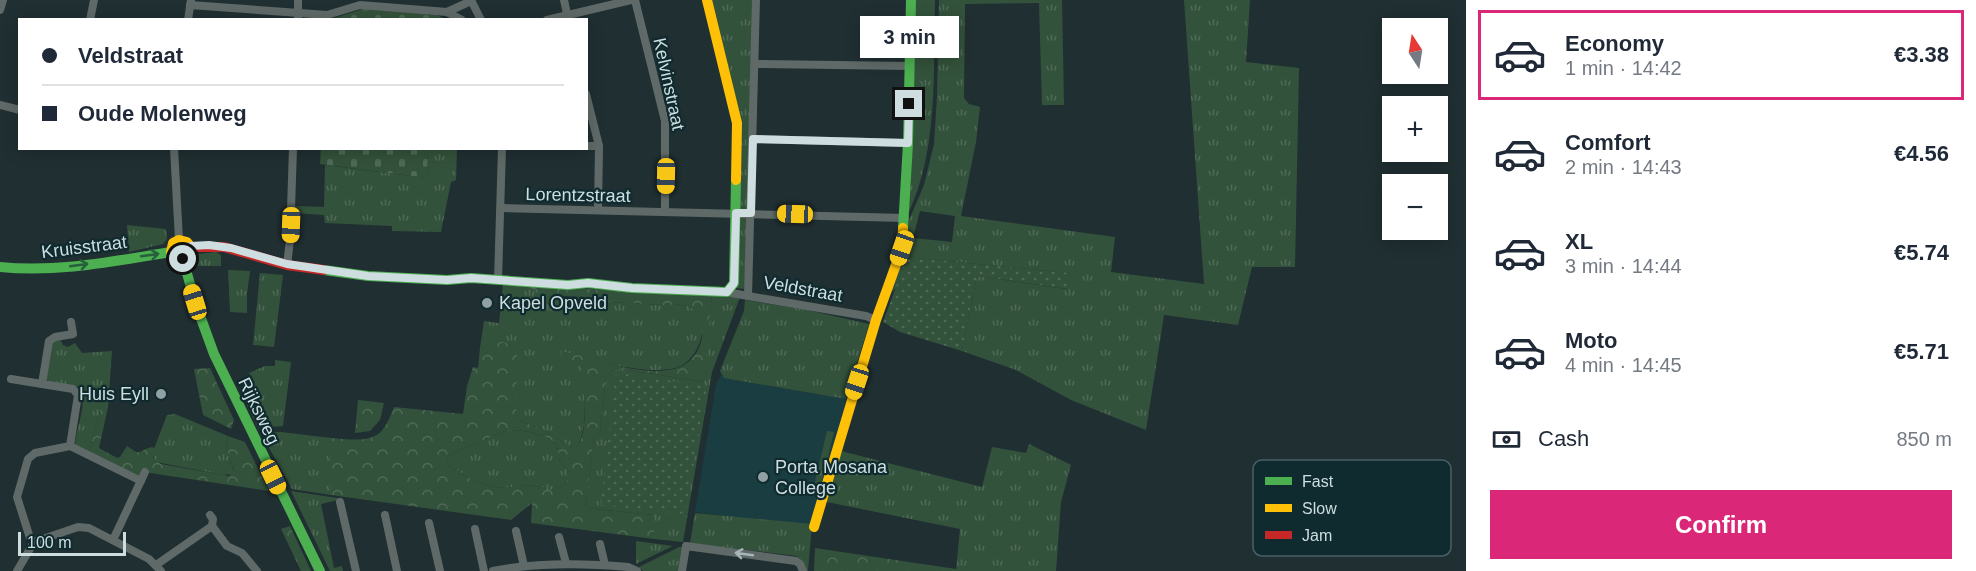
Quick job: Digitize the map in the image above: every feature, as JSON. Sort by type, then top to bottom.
[{"type":"street","points":[[0,10],[3,0]]},
{"type":"street","points":[[90,18],[94,0]]},
{"type":"street","points":[[298,0],[298,17]]},
{"type":"street","points":[[447,12],[471,0],[480,18]]},
{"type":"street","points":[[564,0],[568,17],[633,0]]},
{"type":"street","name":"Kelvinstraat","points":[[633,0],[665,121],[665,211]]},
{"type":"street","points":[[707,0],[737,123],[734,283],[730,290]]},
{"type":"street","points":[[748,296],[756,0]]},
{"type":"street","points":[[814,527],[876,320],[902,248],[908,143],[911,0]]},
{"type":"street","points":[[188,18],[191,3],[298,17],[327,15],[360,5],[447,12],[458,18]]},
{"type":"street","points":[[755,64],[909,66]]},
{"type":"street","points":[[588,102],[599,146],[598,210]]},
{"type":"street","points":[[0,105],[18,110]]},
{"type":"street","points":[[753,139],[908,143]]},
{"type":"street","points":[[588,146],[599,146]]},
{"type":"street","points":[[174,150],[180,240]]},
{"type":"street","points":[[287,264],[293,150]]},
{"type":"street","points":[[498,280],[502,150]]},
{"type":"street","name":"Lorentzstraat","points":[[501,208],[905,218]]},
{"type":"street","points":[[180,240],[191,246],[189,255],[183,259],[175,258],[171,252],[172,245],[180,240]]},
{"type":"street","name":"Veldstraat","points":[[191,246],[209,245],[231,248],[287,264],[368,276],[498,280],[568,285],[588,283],[632,288],[712,292],[730,290],[732,293],[866,316],[876,320]]},
{"type":"street","name":"Kruisstraat","points":[[0,267],[30,270],[171,252]]},
{"type":"street","name":"Rijksweg","points":[[183,259],[214,354],[320,571]]},
{"type":"street","points":[[42,384],[49,341],[55,337],[73,334],[71,322]]},
{"type":"street","points":[[10,379],[74,389],[78,394],[70,446]]},
{"type":"street","points":[[34,542],[30,538],[17,497],[28,459],[35,453],[70,446],[141,480]]},
{"type":"street","points":[[113,540],[145,472]]},
{"type":"street","points":[[340,502],[356,571]]},
{"type":"street","points":[[17,571],[34,542],[81,527],[89,528],[113,540],[149,559],[159,568],[212,526],[213,519],[210,515]]},
{"type":"street","points":[[385,515],[397,571]]},
{"type":"street","points":[[429,523],[440,571]]},
{"type":"street","points":[[212,526],[227,546],[242,553],[257,571]]},
{"type":"street","points":[[475,529],[484,571]]},
{"type":"street","points":[[516,531],[524,566]]},
{"type":"street","points":[[559,537],[566,563]]},
{"type":"street","points":[[600,544],[605,565]]},
{"type":"street","points":[[682,571],[686,546],[796,561],[800,564],[802,571]]},
{"type":"street","points":[[493,571],[566,563],[628,567],[637,571]]},
{"type":"shaded area","name":"Porta Mosana College","points":[[721,375],[725,378],[846,399],[812,527],[695,512],[716,384]]},
{"type":"green space","points":[[710,0],[753,0],[748,210],[739,210],[740,141]]},
{"type":"green space","points":[[913,0],[935,0],[934,82],[925,165],[907,216]]},
{"type":"green space","points":[[939,0],[1062,0],[1064,105],[1042,105],[1039,3],[965,4],[964,98],[969,104],[980,107],[976,142],[961,216],[1115,237],[1111,272],[1204,284],[1184,0],[1250,0],[1246,62],[1299,68],[1295,267],[1252,267],[1238,325],[1164,315],[1146,430],[1071,400],[1016,370],[962,351],[977,276],[1067,289],[1069,273],[907,257],[897,287],[890,293],[907,225],[924,185],[934,144]],"holes":[[[920,211],[955,216],[952,242],[913,238]]]},
{"type":"green space","points":[[363,9],[437,15],[443,18],[334,18]]},
{"type":"green space","points":[[321,150],[428,150],[427,178],[320,164]]},
{"type":"green space","points":[[428,150],[457,150],[456,180],[451,182],[441,232],[392,231],[392,226],[325,223],[324,215],[294,213],[294,206],[324,207],[325,165],[427,178]]},
{"type":"green space","points":[[739,215],[748,215],[746,289],[736,288]]},
{"type":"green space","points":[[127,225],[166,229],[167,239],[163,244],[129,252]]},
{"type":"green space","points":[[216,252],[221,255],[221,266],[195,266],[194,260],[198,254]]},
{"type":"green space","points":[[907,257],[1070,273],[1068,289],[977,276],[962,351],[900,332],[883,322]]},
{"type":"green space","points":[[228,270],[250,271],[247,313],[230,312]]},
{"type":"green space","points":[[260,273],[283,275],[274,347],[253,345]]},
{"type":"green space","points":[[503,284],[529,286],[564,297],[687,306],[696,311],[700,318],[701,337],[693,356],[686,363],[668,369],[627,367],[575,354],[583,372],[585,401],[582,436],[574,449],[541,428],[516,420],[486,347],[480,348],[484,321],[499,323]]},
{"type":"green space","points":[[529,286],[712,295],[704,382],[622,369],[613,370],[606,377],[600,431],[594,438],[585,508],[654,515],[654,539],[531,523],[532,503],[511,520],[331,495],[331,438],[359,440],[373,437],[385,427],[394,407],[463,414],[467,386],[473,367],[478,368],[480,348],[495,341],[517,345],[516,420],[541,428],[574,449],[579,444],[584,425],[585,401],[582,371],[580,365],[566,359],[561,351],[632,369],[661,371],[678,368],[686,363],[693,357],[700,345],[701,322],[696,312],[687,306],[609,302],[602,298],[536,293]],"holes":[[[507,430],[535,433],[553,442],[558,449],[560,461],[569,473],[562,487],[551,490],[525,485],[492,487],[475,481],[446,464],[449,455]]]},
{"type":"green space","points":[[712,295],[740,297],[712,372],[683,542],[654,539],[654,515],[585,508],[594,438],[600,431],[606,377],[613,370],[622,369],[703,382]]},
{"type":"green space","points":[[745,300],[807,310],[869,324],[846,399],[724,378],[720,371],[744,311]]},
{"type":"green space","points":[[60,339],[63,345],[68,347],[75,343],[82,353],[112,351],[108,407],[101,407],[89,452],[75,445],[83,401],[80,387],[50,383],[46,379],[51,343]]},
{"type":"green space","points":[[275,360],[291,362],[283,426],[258,428],[240,390],[252,385],[249,373],[265,366],[275,366]]},
{"type":"green space","points":[[210,368],[234,420],[231,429],[203,415],[194,369]]},
{"type":"green space","points":[[616,373],[707,386],[685,514],[601,505]]},
{"type":"green space","points":[[358,400],[384,403],[380,420],[370,431],[355,433]]},
{"type":"green space","points":[[101,407],[108,407],[99,448],[117,458],[127,446],[138,452],[152,447],[154,448],[153,458],[161,464],[229,476],[234,471],[226,448],[228,436],[245,442],[269,491],[144,472],[139,476],[89,452]]},
{"type":"green space","points":[[175,414],[228,436],[226,448],[234,472],[232,474],[223,475],[156,462],[152,454],[167,415]]},
{"type":"green space","points":[[507,430],[534,433],[553,442],[558,449],[561,463],[569,473],[564,484],[551,490],[525,485],[492,487],[475,481],[446,464],[449,455]]},
{"type":"green space","points":[[827,431],[834,432],[818,496],[812,495]]},
{"type":"green space","points":[[281,432],[331,438],[331,495],[292,489],[263,437],[268,433]]},
{"type":"green space","points":[[1029,444],[1071,465],[1061,502],[1056,571],[956,571],[960,529],[822,501],[837,450],[982,487],[992,447],[1026,453]]},
{"type":"green space","points":[[291,491],[337,498],[338,500],[321,504],[334,568],[342,566],[343,571],[330,571]]},
{"type":"green space","points":[[695,513],[812,524],[808,571],[804,571],[803,562],[797,556],[690,543]]},
{"type":"green space","points":[[290,526],[311,571],[301,571],[281,529]]},
{"type":"green space","points":[[636,541],[673,546],[636,564]]},
{"type":"green space","points":[[682,547],[678,571],[643,571],[639,567]]},
{"type":"green space","points":[[815,548],[956,569],[956,571],[814,571]]},
{"type":"traffic: fast","points":[[903,228],[908,143],[911,0]]},
{"type":"traffic: fast","points":[[324,270],[368,276],[447,280],[471,278],[568,285],[588,283],[632,288],[727,292],[734,283],[736,180]]},
{"type":"traffic: fast","points":[[0,267],[65,267],[171,252]]},
{"type":"traffic: fast","points":[[183,259],[195,302],[214,354],[320,571]]},
{"type":"traffic: slow","points":[[707,0],[737,123],[736,180]]},
{"type":"traffic: slow","points":[[814,527],[876,320],[902,248],[903,228]]},
{"type":"traffic: slow","points":[[171,252],[173,243],[179,240],[187,242],[191,247]]},
{"type":"traffic: jam","points":[[191,247],[224,247],[287,265],[324,270]]},
{"type":"place","name":"Kapel Opveld","points":[[487,303]]},
{"type":"place","name":"Huis Eyll","points":[[161,394]]},
{"type":"place","name":"Porta Mosana College","points":[[763,477]]},
{"type":"route","points":[[183,259],[189,255],[191,246],[209,245],[250,252],[271,260],[302,267],[368,276],[447,280],[471,278],[568,285],[588,283],[632,288],[727,292],[734,283],[736,213],[751,213],[753,139],[908,143],[909,104]]}]
